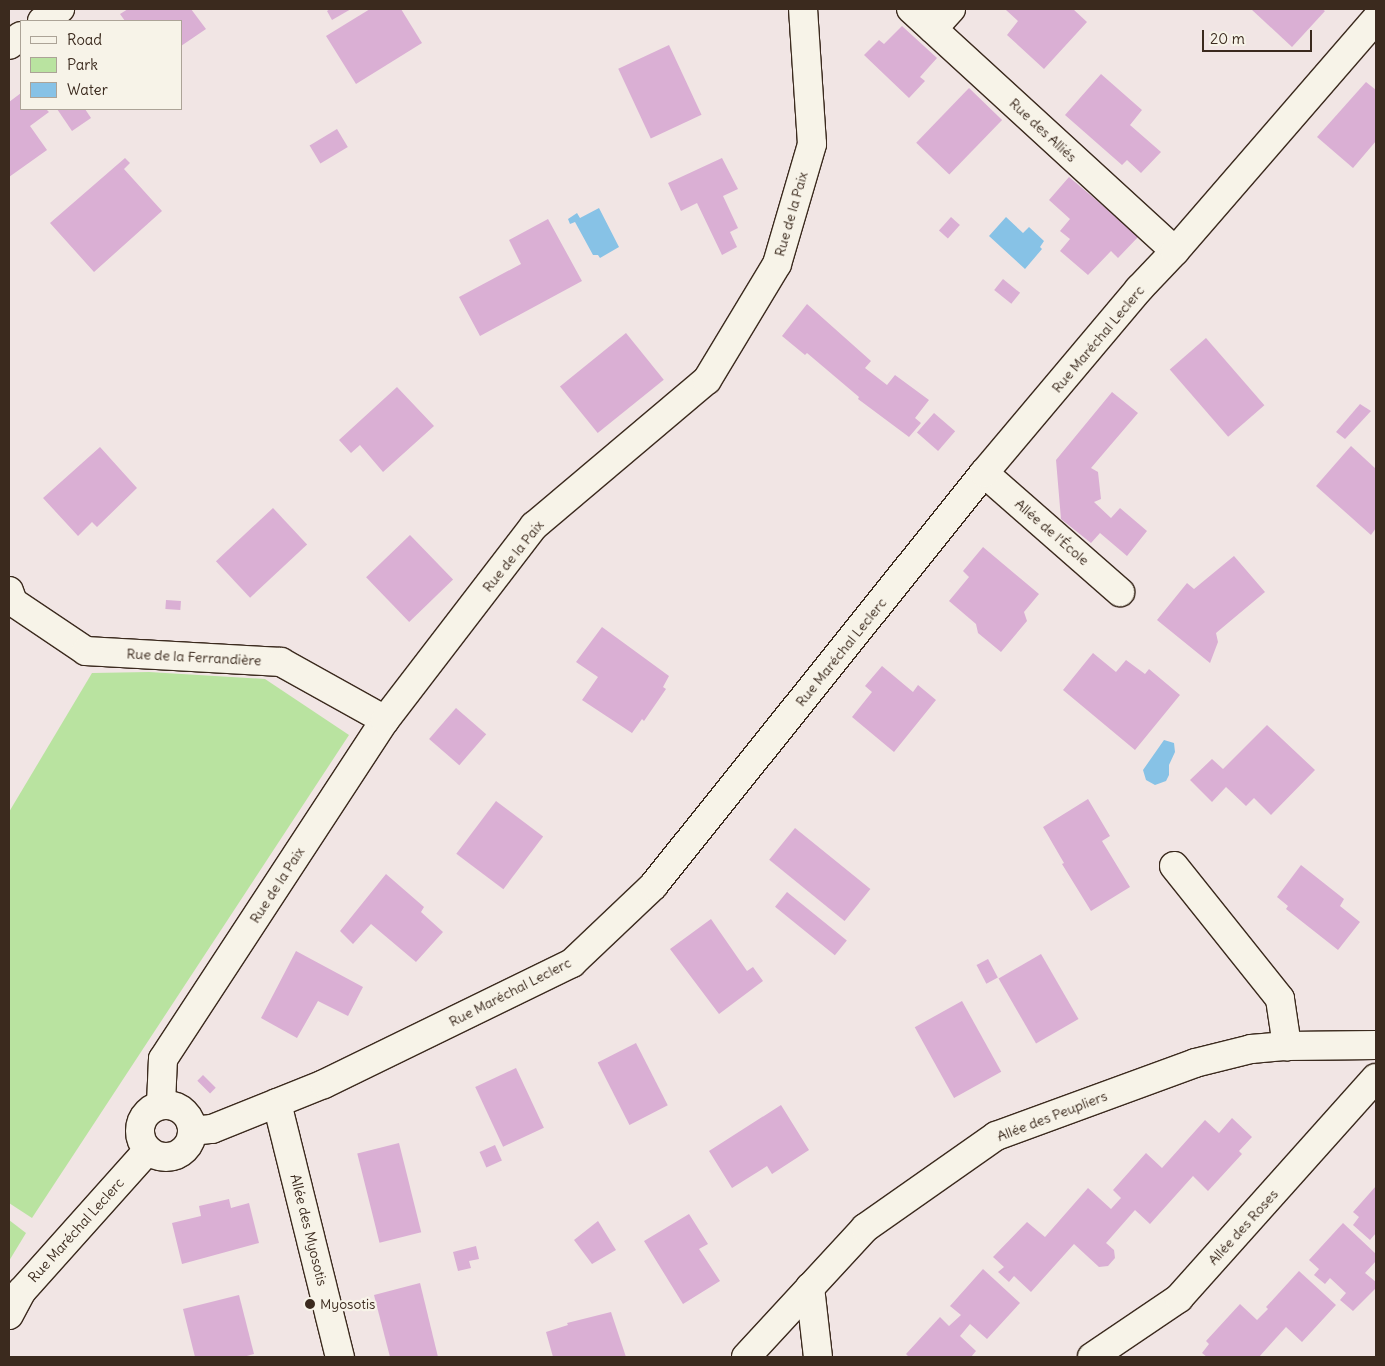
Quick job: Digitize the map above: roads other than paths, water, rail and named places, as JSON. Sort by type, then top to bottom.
[{"type":"street","points":[[44,20],[60,9]]},
{"type":"street","name":"Rue de la Paix","points":[[161,1104],[163,1059],[385,720],[534,526],[707,380],[777,264],[812,144],[803,9]]},
{"type":"street","name":"Rue des Alliés","points":[[911,9],[1175,251]]},
{"type":"street","points":[[933,29],[951,9]]},
{"type":"street","name":"Rue Maréchal Leclerc","points":[[192,1130],[212,1130],[324,1084],[572,963],[653,886],[984,473],[1140,288],[1175,251],[1376,19]]},
{"type":"street","points":[[9,45],[20,37]]},
{"type":"street","name":"Allée de l’École","points":[[984,473],[1120,592]]},
{"type":"street","name":"Rue de la Ferrandière","points":[[9,591],[13,602],[86,650],[281,662],[385,720]]},
{"type":"street","points":[[1174,866],[1280,999],[1287,1046]]},
{"type":"street","name":"Allée des Peupliers","points":[[746,1357],[865,1228],[996,1136],[1195,1063],[1251,1049],[1287,1046],[1376,1045]]},
{"type":"street","name":"Allée des Roses","points":[[1092,1357],[1179,1298],[1376,1078]]},
{"type":"street","name":"Allée des Myosotis","points":[[277,1103],[340,1357]]},
{"type":"street","points":[[161,1104],[172,1105],[182,1111],[190,1119],[192,1130],[189,1142],[181,1152],[170,1156],[158,1156],[148,1150],[141,1140],[140,1128],[142,1118],[150,1109],[161,1104]]},
{"type":"street","name":"Rue Maréchal Leclerc","points":[[9,1315],[22,1291],[148,1150]]},
{"type":"street","points":[[810,1287],[818,1357]]},
{"type":"water","points":[[599,208],[619,247],[600,258],[598,255],[593,255],[575,222],[570,224],[568,219],[577,213],[580,218]]},
{"type":"water","points":[[1006,217],[1023,233],[1029,227],[1044,241],[1040,247],[1042,249],[1025,269],[989,236]]},
{"type":"water","points":[[1164,740],[1174,743],[1175,752],[1169,765],[1169,775],[1166,781],[1155,785],[1146,780],[1143,770]]},
{"type":"place","name":"Myosotis","points":[[310,1304]]}]
